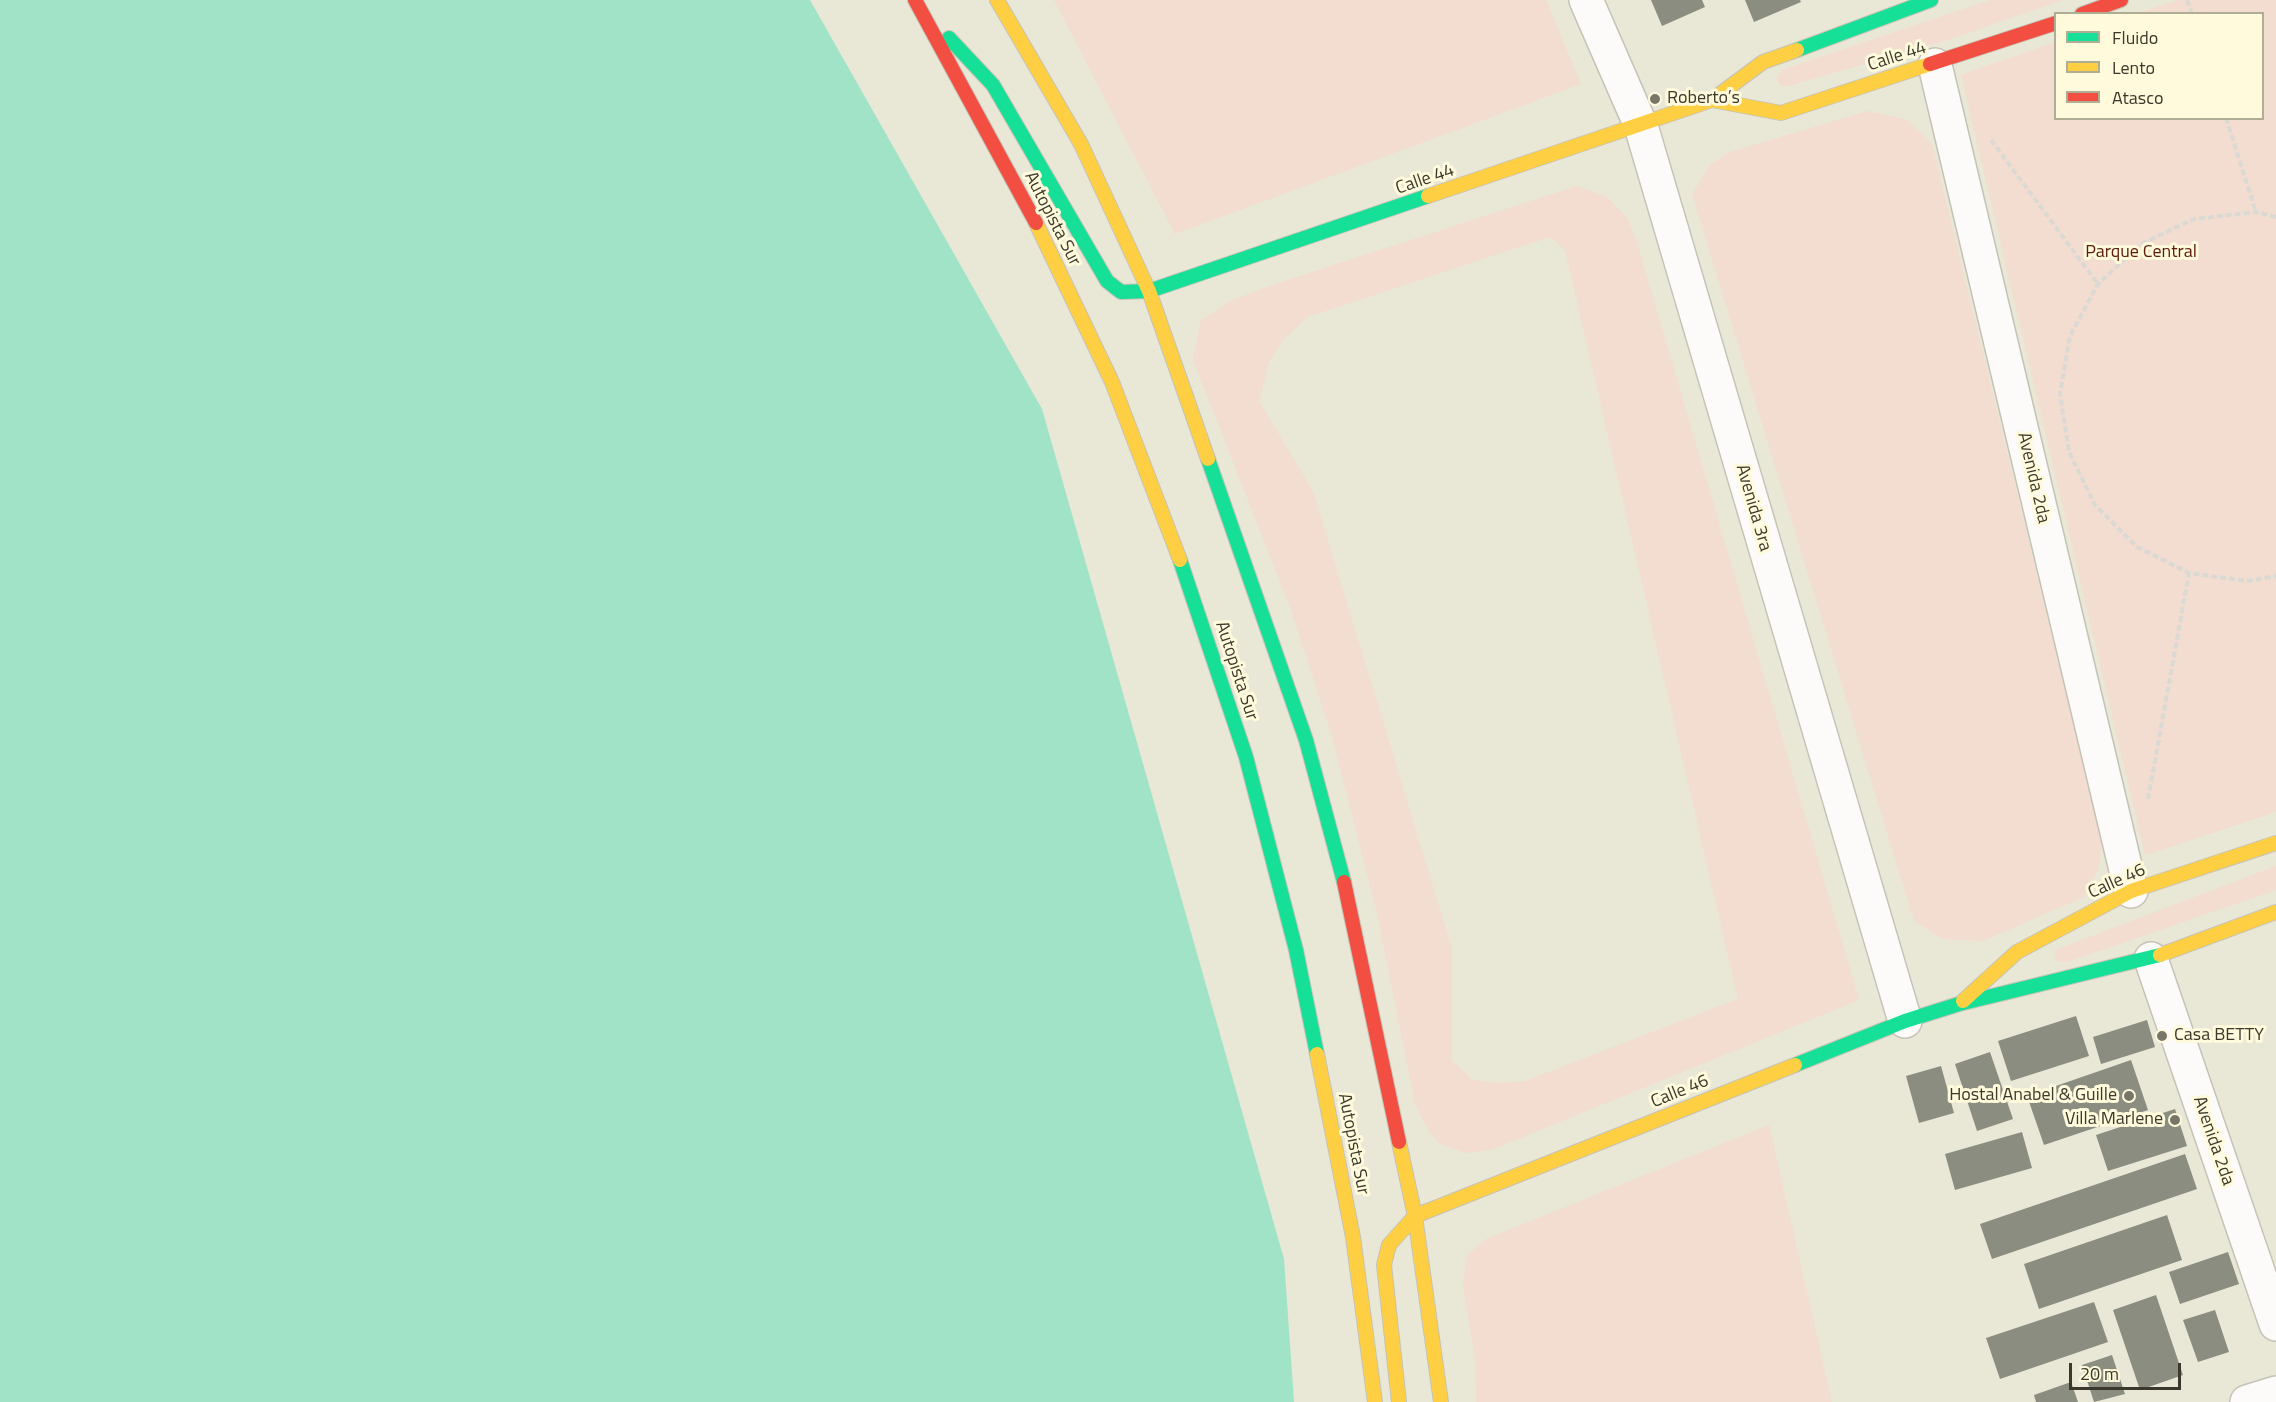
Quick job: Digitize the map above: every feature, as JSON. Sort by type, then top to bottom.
[{"type":"main road","points":[[997,0],[1081,144],[1149,291],[1306,740],[1336,844],[1415,1216],[1441,1402]]},
{"type":"main road","name":"Calle 44","points":[[918,4],[993,85],[1107,281],[1121,292],[1149,291],[1641,126],[1712,100],[1763,62],[1931,0]]},
{"type":"main road","points":[[2088,12],[2121,0]]},
{"type":"main road","name":"Autopista Sur","points":[[918,4],[1043,237],[1112,382],[1172,535],[1242,746],[1296,950],[1353,1237],[1375,1402]]},
{"type":"main road","name":"Calle 44","points":[[1712,100],[1781,113],[1935,65],[2054,23]]},
{"type":"main road","name":"Calle 46","points":[[1959,1004],[2017,952],[2131,891],[2276,843]]},
{"type":"main road","name":"Calle 46","points":[[1415,1216],[1905,1021],[1959,1004],[2151,959],[2276,912]]},
{"type":"main road","points":[[1399,1402],[1384,1265],[1389,1245],[1415,1216]]},
{"type":"street","name":"Avenida 3ra","points":[[1586,0],[1641,126],[1905,1021]]},
{"type":"street","name":"Avenida 2da","points":[[1935,65],[2131,891]]},
{"type":"street","name":"Avenida 2da","points":[[2151,959],[2276,1324]]},
{"type":"street","points":[[2247,1402],[2276,1393]]},
{"type":"path","points":[[2227,120],[2256,212]]},
{"type":"path","points":[[1984,131],[2098,284]]},
{"type":"path","points":[[2276,217],[2256,212],[2194,219],[2141,244],[2098,284],[2070,336],[2060,394],[2069,453],[2095,505],[2137,547],[2189,573],[2247,581],[2276,576]]},
{"type":"path","points":[[2146,809],[2189,573]]},
{"type":"green space","points":[[1054,0],[1546,0],[1581,84],[1175,234]]},
{"type":"green space","points":[[1990,0],[2063,0],[1948,40],[1785,87],[1779,84],[1777,77],[1784,69]]},
{"type":"green space","name":"Parque Central","points":[[2178,0],[2276,0],[2276,812],[2145,855],[1961,75],[2054,42],[2054,120],[2264,120],[2264,12],[2142,12]]},
{"type":"green space","points":[[1868,111],[1908,120],[1932,144],[2102,842],[2098,870],[2084,897],[1983,941],[1943,939],[1914,921],[1692,194],[1711,164],[1730,152]]},
{"type":"green space","points":[[1577,186],[1605,196],[1627,217],[1637,243],[1859,1000],[1491,1150],[1465,1153],[1440,1144],[1427,1128],[1415,1104],[1376,909],[1331,733],[1290,607],[1193,360],[1201,320],[1233,300],[1266,287]],"holes":[[[1550,237],[1565,250],[1738,999],[1525,1081],[1498,1083],[1473,1080],[1452,1061],[1452,949],[1313,491],[1259,401],[1269,362],[1283,340],[1307,317]]]},
{"type":"green space","points":[[2276,866],[2276,890],[2067,962],[2058,962],[2055,956],[2055,950]]},
{"type":"green space","points":[[1769,1125],[1832,1402],[1476,1402],[1475,1358],[1463,1287],[1467,1255],[1486,1239]]},
{"type":"shaded area","points":[[0,0],[810,0],[1042,409],[1284,1259],[1294,1402],[0,1402]]},
{"type":"building","points":[[1651,0],[1702,0],[1705,7],[1662,26]]},
{"type":"building","points":[[1745,0],[1800,0],[1801,2],[1754,22]]},
{"type":"building","points":[[2076,1016],[2089,1056],[2011,1081],[1998,1041]]},
{"type":"building","points":[[2147,1020],[2155,1047],[2101,1064],[2093,1037]]},
{"type":"building","points":[[1990,1052],[2013,1119],[1977,1131],[1955,1064]]},
{"type":"building","points":[[2131,1060],[2148,1110],[2044,1145],[2027,1096]]},
{"type":"building","points":[[1941,1066],[1954,1113],[1919,1123],[1906,1076]]},
{"type":"building","points":[[2175,1109],[2187,1146],[2108,1171],[2096,1135]]},
{"type":"building","points":[[2022,1132],[2032,1168],[1955,1190],[1945,1154]]},
{"type":"building","points":[[2185,1154],[2197,1189],[1992,1259],[1980,1224]]},
{"type":"building","points":[[2167,1215],[2182,1260],[2039,1309],[2024,1264]]},
{"type":"building","points":[[2228,1252],[2239,1284],[2180,1304],[2169,1272]]},
{"type":"building","points":[[2156,1295],[2183,1375],[2140,1390],[2113,1310]]},
{"type":"building","points":[[2094,1302],[2108,1342],[2000,1379],[1986,1338]]},
{"type":"building","points":[[2215,1310],[2229,1352],[2198,1362],[2183,1320]]},
{"type":"building","points":[[2112,1355],[2125,1394],[2094,1402],[2082,1365]]},
{"type":"building","points":[[2071,1382],[2078,1402],[2036,1402],[2034,1395]]},
{"type":"traffic: fast","points":[[1797,50],[1931,0]]},
{"type":"traffic: fast","points":[[949,38],[993,85],[1107,281],[1121,292],[1149,291]]},
{"type":"traffic: fast","points":[[1149,291],[1428,196]]},
{"type":"traffic: fast","points":[[1208,459],[1306,740],[1344,882]]},
{"type":"traffic: fast","points":[[1180,560],[1246,757],[1296,950],[1317,1054]]},
{"type":"traffic: fast","points":[[1795,1065],[1905,1021],[1959,1004],[2160,955]]},
{"type":"traffic: slow","points":[[997,0],[1081,144],[1149,291],[1208,459]]},
{"type":"traffic: slow","points":[[1428,196],[1712,100],[1763,62],[1797,50]]},
{"type":"traffic: slow","points":[[1712,100],[1781,113],[1930,64]]},
{"type":"traffic: slow","points":[[1036,223],[1112,382],[1180,560]]},
{"type":"traffic: slow","points":[[1963,1001],[2017,952],[2131,891],[2276,843]]},
{"type":"traffic: slow","points":[[2160,955],[2276,912]]},
{"type":"traffic: slow","points":[[1317,1054],[1353,1237],[1375,1402]]},
{"type":"traffic: slow","points":[[1415,1216],[1795,1065]]},
{"type":"traffic: slow","points":[[1399,1142],[1415,1216],[1441,1402]]},
{"type":"traffic: slow","points":[[1399,1402],[1384,1265],[1389,1245],[1415,1216]]},
{"type":"traffic: jam","points":[[915,0],[1036,223]]},
{"type":"traffic: jam","points":[[2088,12],[2121,0]]},
{"type":"traffic: jam","points":[[1930,64],[2054,24]]},
{"type":"traffic: jam","points":[[1344,882],[1399,1142]]},
{"type":"place","name":"Roberto’s","points":[[1655,99]]},
{"type":"place","name":"Casa BETTY","points":[[2162,1036]]},
{"type":"place","name":"Hostal Anabel & Guille","points":[[2129,1096]]},
{"type":"place","name":"Villa Marlene","points":[[2175,1120]]}]
